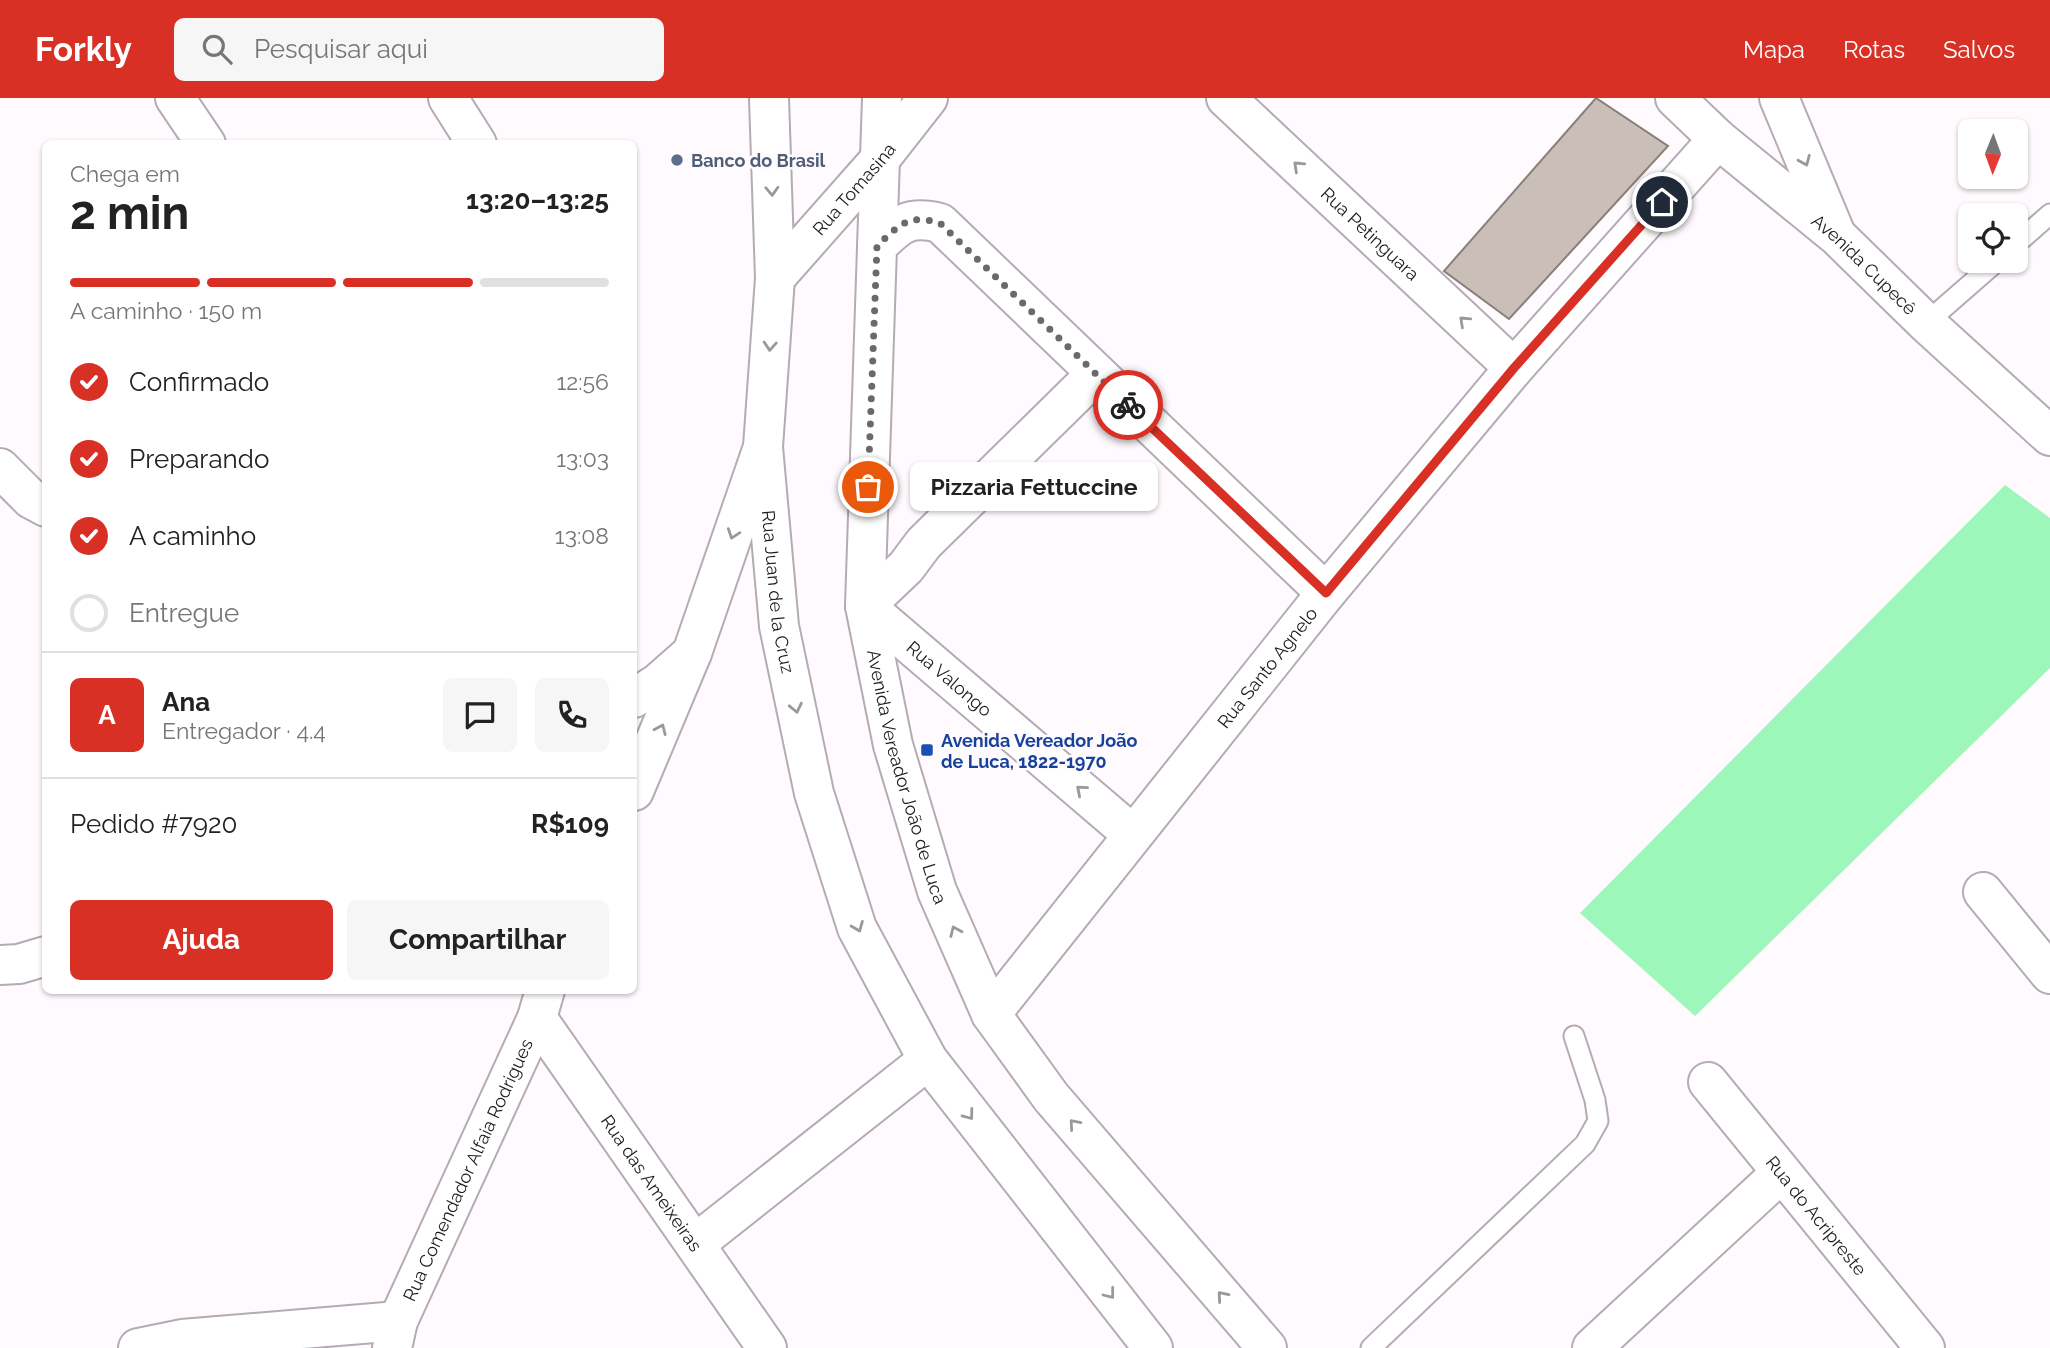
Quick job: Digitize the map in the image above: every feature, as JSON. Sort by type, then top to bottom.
[{"type":"street","points":[[175,98],[203,140]]},
{"type":"street","points":[[448,98],[474,140]]},
{"type":"street","name":"Rua Juan de la Cruz","points":[[769,98],[775,278],[763,447],[779,626],[814,793],[857,928],[928,1060]]},
{"type":"street","name":"Avenida Vereador João de Luca","points":[[882,98],[864,606],[893,745],[937,891],[991,1014],[1051,1097],[1267,1348]]},
{"type":"street","name":"Rua Tomasina","points":[[775,278],[881,158],[928,98]]},
{"type":"street","name":"Rua Petinguara","points":[[1226,98],[1514,368]]},
{"type":"street","name":"Avenida Cupecê","points":[[1675,98],[1718,139],[1836,236],[1926,323],[2050,436]]},
{"type":"street","points":[[1779,98],[1836,236]]},
{"type":"street","name":"Rua Santo Agnelo","points":[[991,1014],[1326,593],[1514,368],[1718,139]]},
{"type":"street","points":[[877,246],[901,223],[920,218],[940,223],[1326,593]]},
{"type":"street","points":[[864,606],[906,567],[924,542],[1096,374]]},
{"type":"street","points":[[637,784],[692,653],[763,447]]},
{"type":"street","points":[[0,468],[31,499],[42,505]]},
{"type":"street","points":[[865,567],[924,542]]},
{"type":"street","points":[[714,589],[735,576],[752,574],[773,578]]},
{"type":"street","name":"Rua Valongo","points":[[864,606],[1132,834]]},
{"type":"street","points":[[637,696],[692,653]]},
{"type":"street","points":[[1983,892],[2050,974]]},
{"type":"street","points":[[0,965],[19,964],[42,957]]},
{"type":"street","name":"Rua das Ameixeiras","points":[[541,1004],[695,1244],[767,1348]]},
{"type":"street","name":"Rua Comendador Alfaia Rodrigues","points":[[395,1335],[541,1004]]},
{"type":"street","points":[[695,1244],[928,1060],[1153,1348]]},
{"type":"street","name":"Rua do Acripreste","points":[[1708,1082],[1780,1174],[1924,1348]]},
{"type":"street","points":[[1592,1348],[1780,1174]]},
{"type":"street","points":[[138,1348],[183,1339],[395,1335]]},
{"type":"lane","points":[[2028,233],[2050,214]]},
{"type":"lane","points":[[1926,323],[1983,273]]},
{"type":"lane","points":[[1371,1348],[1585,1144],[1598,1121],[1595,1100],[1574,1036]]},
{"type":"green space","points":[[2005,485],[2050,518],[2050,668],[1695,1016],[1580,913]]},
{"type":"building","points":[[1596,98],[1668,146],[1509,319],[1444,271]]},
{"type":"way so far","points":[[868,487],[877,246],[901,223],[920,218],[940,223],[1128,405]]},
{"type":"place","name":"Banco do Brasil","points":[[677,160]]},
{"type":"place","name":"Pizzaria Fettuccine","points":[[868,487]]},
{"type":"place","name":"Avenida Vereador João de Luca, 1822-1970","points":[[927,750]]},
{"type":"route","points":[[1128,405],[1326,593],[1514,368],[1662,202]]}]
